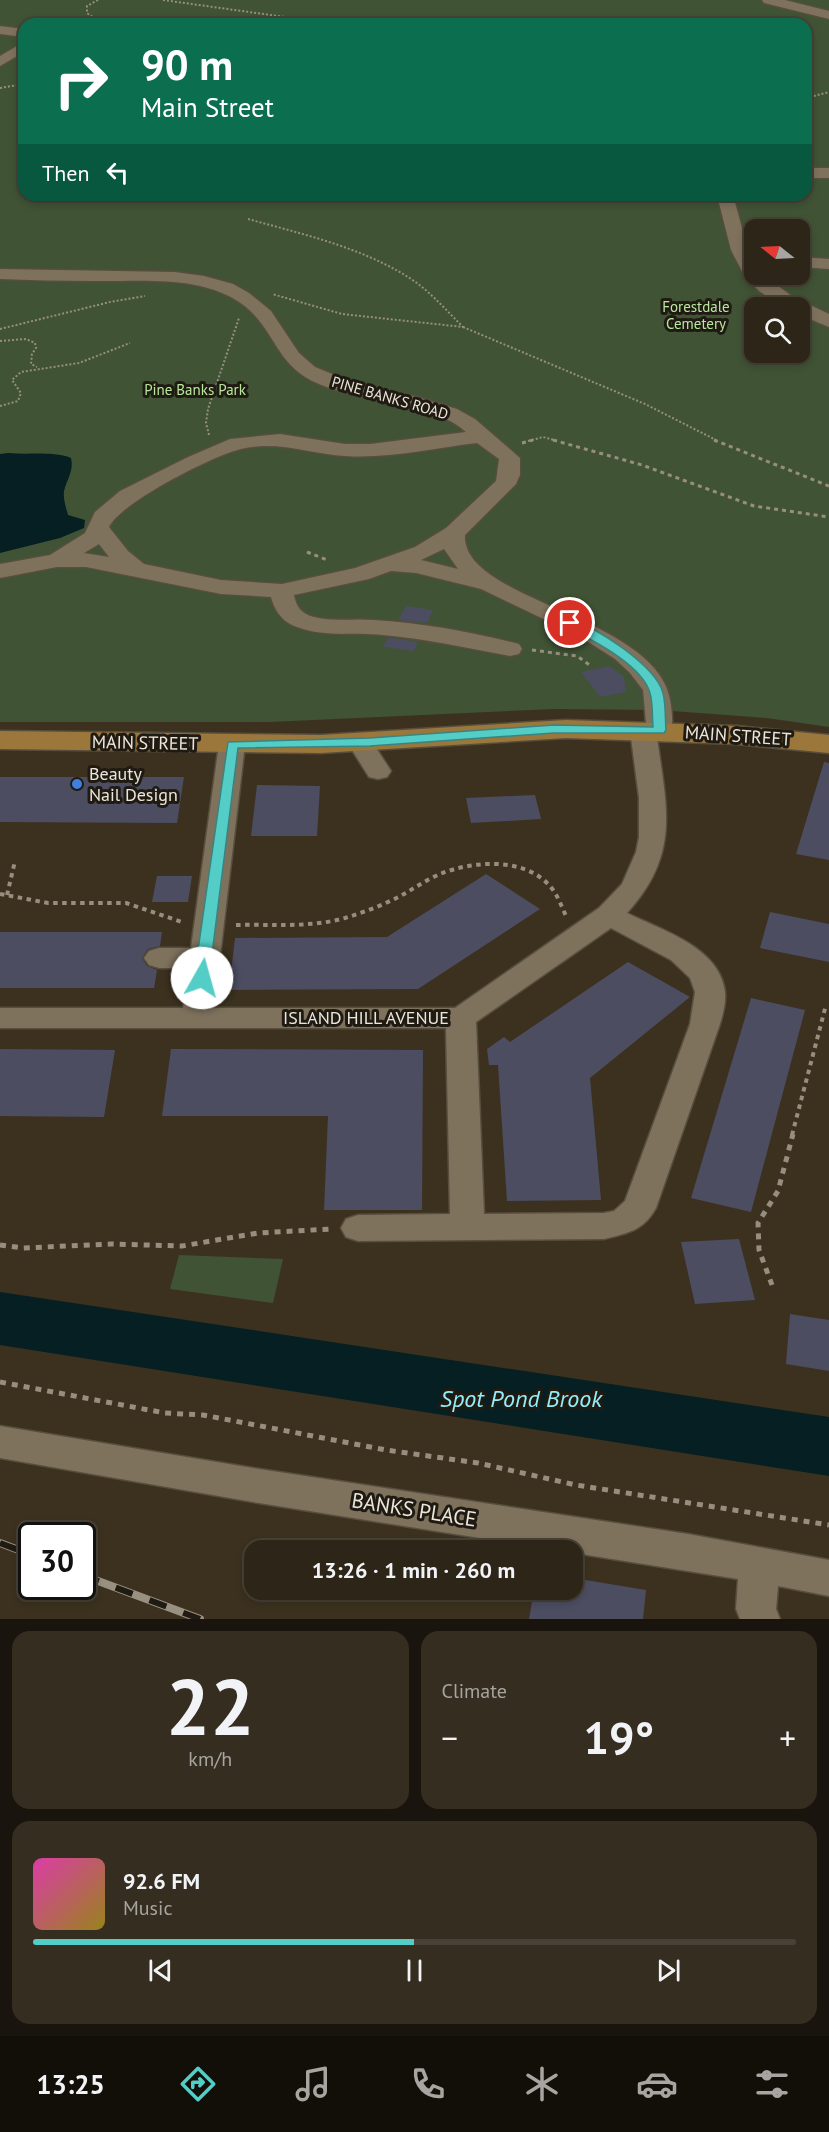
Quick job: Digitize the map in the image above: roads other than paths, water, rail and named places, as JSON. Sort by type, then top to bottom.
[{"type":"main road","name":"MAIN STREET","points":[[0,740],[232,744],[360,742],[554,729],[651,730],[829,744]]},
{"type":"street","points":[[769,0],[829,15]]},
{"type":"street","points":[[2,31],[18,32]]},
{"type":"street","points":[[0,62],[18,50]]},
{"type":"street","points":[[812,173],[829,173]]},
{"type":"street","points":[[728,201],[732,210],[736,239],[744,251]]},
{"type":"street","points":[[810,263],[829,264]]},
{"type":"street","name":"PINE BANKS ROAD","points":[[0,274],[146,276],[217,285],[249,301],[264,315],[275,329],[287,352],[309,371],[348,387],[442,411],[470,424],[482,436],[502,449],[510,458],[510,467],[504,484],[454,533]]},
{"type":"street","points":[[762,285],[779,297]]},
{"type":"street","points":[[810,313],[829,321]]},
{"type":"street","points":[[57,560],[83,545],[99,529],[103,518],[128,496],[237,443],[267,440],[345,450],[370,450],[482,436]]},
{"type":"street","points":[[99,529],[120,556],[136,569]]},
{"type":"street","points":[[0,570],[57,560],[86,560],[220,587],[282,591],[343,578],[389,564],[423,552],[454,533]]},
{"type":"street","points":[[454,533],[452,542],[455,550],[490,584]]},
{"type":"street","points":[[389,564],[416,566],[490,584],[555,615],[617,649],[637,665],[656,692],[651,730]]},
{"type":"street","points":[[282,591],[282,599],[289,614],[301,621],[321,625],[408,630],[510,648]]},
{"type":"street","name":"ISLAND HILL AVENUE","points":[[0,1018],[461,1018],[598,922],[634,888],[653,837],[651,730]]},
{"type":"street","points":[[360,742],[378,771]]},
{"type":"street","points":[[197,1019],[232,744]]},
{"type":"street","points":[[357,1228],[604,1226],[625,1221],[639,1208],[709,1007],[709,987],[701,969],[674,947],[598,922]]},
{"type":"street","points":[[159,958],[204,958]]},
{"type":"street","points":[[461,1018],[467,1227]]},
{"type":"street","name":"BANKS PLACE","points":[[0,1442],[260,1486],[688,1552],[829,1578]]},
{"type":"street","points":[[759,1565],[756,1608],[760,1619]]},
{"type":"water","points":[[0,454],[49,454],[71,458],[71,471],[64,491],[65,503],[68,515],[85,520],[84,528],[60,538],[0,553]]},
{"type":"water","name":"Spot Pond Brook","points":[[0,1292],[829,1417],[829,1476],[0,1345]]},
{"type":"railway","points":[[0,1543],[18,1550]]},
{"type":"railway","points":[[96,1580],[200,1619]]},
{"type":"place","name":"Beauty Nail Design","points":[[77,784]]},
{"type":"park label","name":"Forestdale Cemetery","points":[[696,316]]},
{"type":"park label","name":"Pine Banks Park","points":[[195,390]]}]
